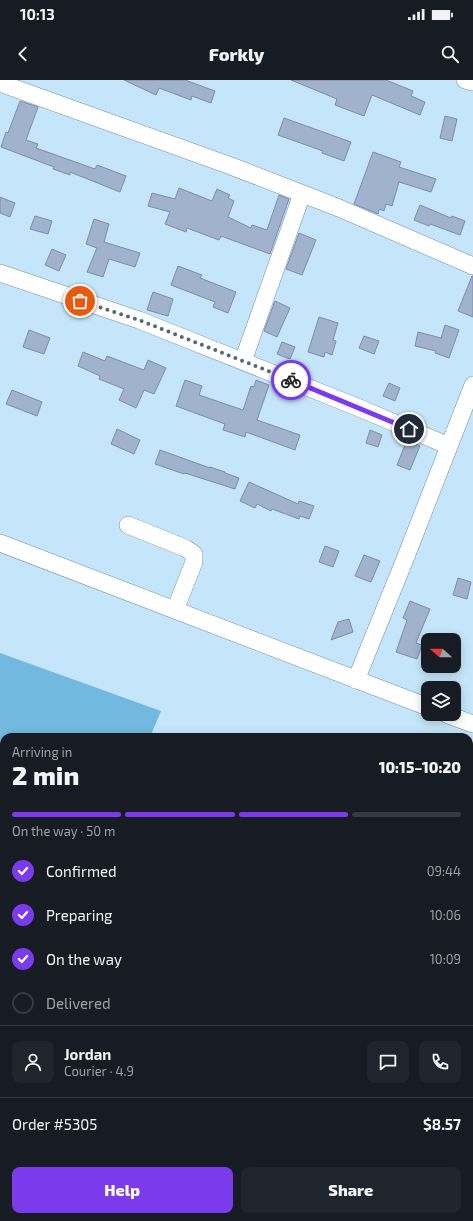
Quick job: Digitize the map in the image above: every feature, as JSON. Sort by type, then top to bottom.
[{"type":"street","points":[[465,80],[473,82]]},
{"type":"street","points":[[0,83],[156,138],[339,208],[473,266]]},
{"type":"street","points":[[243,361],[302,194]]},
{"type":"street","points":[[0,273],[139,320],[357,407],[448,446]]},
{"type":"street","points":[[356,680],[473,385]]},
{"type":"street","points":[[128,525],[185,548],[194,554],[192,568],[175,610]]},
{"type":"street","points":[[0,543],[421,704]]},
{"type":"street","points":[[461,720],[473,724]]},
{"type":"shaded area","points":[[0,653],[161,711],[152,733],[0,733]]},
{"type":"building","points":[[124,80],[185,80],[215,91],[211,103],[192,96],[191,100],[159,88],[156,95]]},
{"type":"building","points":[[291,80],[386,80],[413,91],[411,96],[425,102],[420,115],[372,95],[364,116],[335,105],[337,99]]},
{"type":"building","points":[[20,101],[38,107],[26,140],[38,144],[36,148],[95,169],[97,165],[126,176],[120,192],[70,172],[70,175],[53,169],[54,167],[1,147]]},
{"type":"building","points":[[445,116],[457,119],[452,141],[440,138]]},
{"type":"building","points":[[284,118],[351,142],[344,161],[322,153],[323,151],[278,135]]},
{"type":"building","points":[[373,152],[401,162],[399,167],[436,179],[431,192],[399,182],[392,206],[386,204],[384,211],[379,209],[378,214],[354,204]]},
{"type":"building","points":[[179,188],[212,201],[217,189],[230,195],[228,198],[234,201],[228,217],[251,228],[252,225],[267,230],[279,195],[289,199],[270,254],[221,236],[219,240],[187,228],[186,232],[165,224],[170,212],[148,206],[152,193],[175,199]]},
{"type":"building","points":[[0,197],[15,203],[10,217],[0,213]]},
{"type":"building","points":[[420,205],[451,218],[452,216],[465,221],[460,235],[414,220]]},
{"type":"building","points":[[35,216],[52,221],[48,234],[30,229]]},
{"type":"building","points":[[94,219],[109,224],[104,242],[140,253],[135,267],[109,259],[103,277],[87,272],[97,248],[86,244]]},
{"type":"building","points":[[299,233],[316,240],[302,275],[286,269]]},
{"type":"building","points":[[52,249],[66,255],[59,271],[45,265]]},
{"type":"building","points":[[178,266],[202,275],[200,278],[236,292],[228,313],[213,307],[215,302],[171,285]]},
{"type":"building","points":[[473,276],[473,317],[458,311]]},
{"type":"building","points":[[153,292],[173,299],[168,316],[147,310]]},
{"type":"building","points":[[275,301],[290,308],[277,337],[264,331]]},
{"type":"building","points":[[319,317],[338,323],[333,340],[336,341],[332,355],[325,352],[324,357],[308,352]]},
{"type":"building","points":[[445,325],[459,330],[449,358],[435,353],[436,351],[415,346],[418,332],[441,338]]},
{"type":"building","points":[[29,330],[50,338],[44,354],[23,347]]},
{"type":"building","points":[[364,336],[379,341],[374,354],[359,348]]},
{"type":"building","points":[[282,342],[295,347],[290,359],[277,354]]},
{"type":"building","points":[[83,352],[105,361],[107,356],[144,370],[148,360],[166,368],[154,394],[144,390],[136,408],[119,400],[124,389],[99,379],[100,376],[78,366]]},
{"type":"building","points":[[185,380],[202,386],[199,395],[243,410],[251,386],[254,387],[256,380],[269,385],[257,420],[300,435],[295,450],[246,432],[245,437],[223,430],[225,424],[176,406]]},
{"type":"building","points":[[389,383],[400,388],[395,401],[383,396]]},
{"type":"building","points":[[12,390],[42,402],[37,416],[6,404]]},
{"type":"building","points":[[117,429],[140,440],[134,454],[111,444]]},
{"type":"building","points":[[370,430],[382,435],[378,447],[366,443]]},
{"type":"building","points":[[407,440],[420,446],[410,470],[397,465]]},
{"type":"building","points":[[160,450],[239,478],[235,489],[155,464]]},
{"type":"building","points":[[249,482],[298,504],[299,501],[314,506],[309,519],[300,516],[299,519],[272,509],[271,511],[257,504],[255,508],[240,501]]},
{"type":"building","points":[[325,546],[339,551],[333,567],[319,562]]},
{"type":"building","points":[[364,555],[380,561],[371,582],[355,576]]},
{"type":"building","points":[[458,578],[471,582],[467,599],[453,595]]},
{"type":"building","points":[[410,601],[430,609],[416,643],[421,645],[417,659],[396,652],[407,620],[403,618]]},
{"type":"building","points":[[349,619],[353,632],[331,640],[338,622]]},
{"type":"way so far","points":[[80,301],[139,320],[291,380]]},
{"type":"route","points":[[291,380],[409,429]]}]
